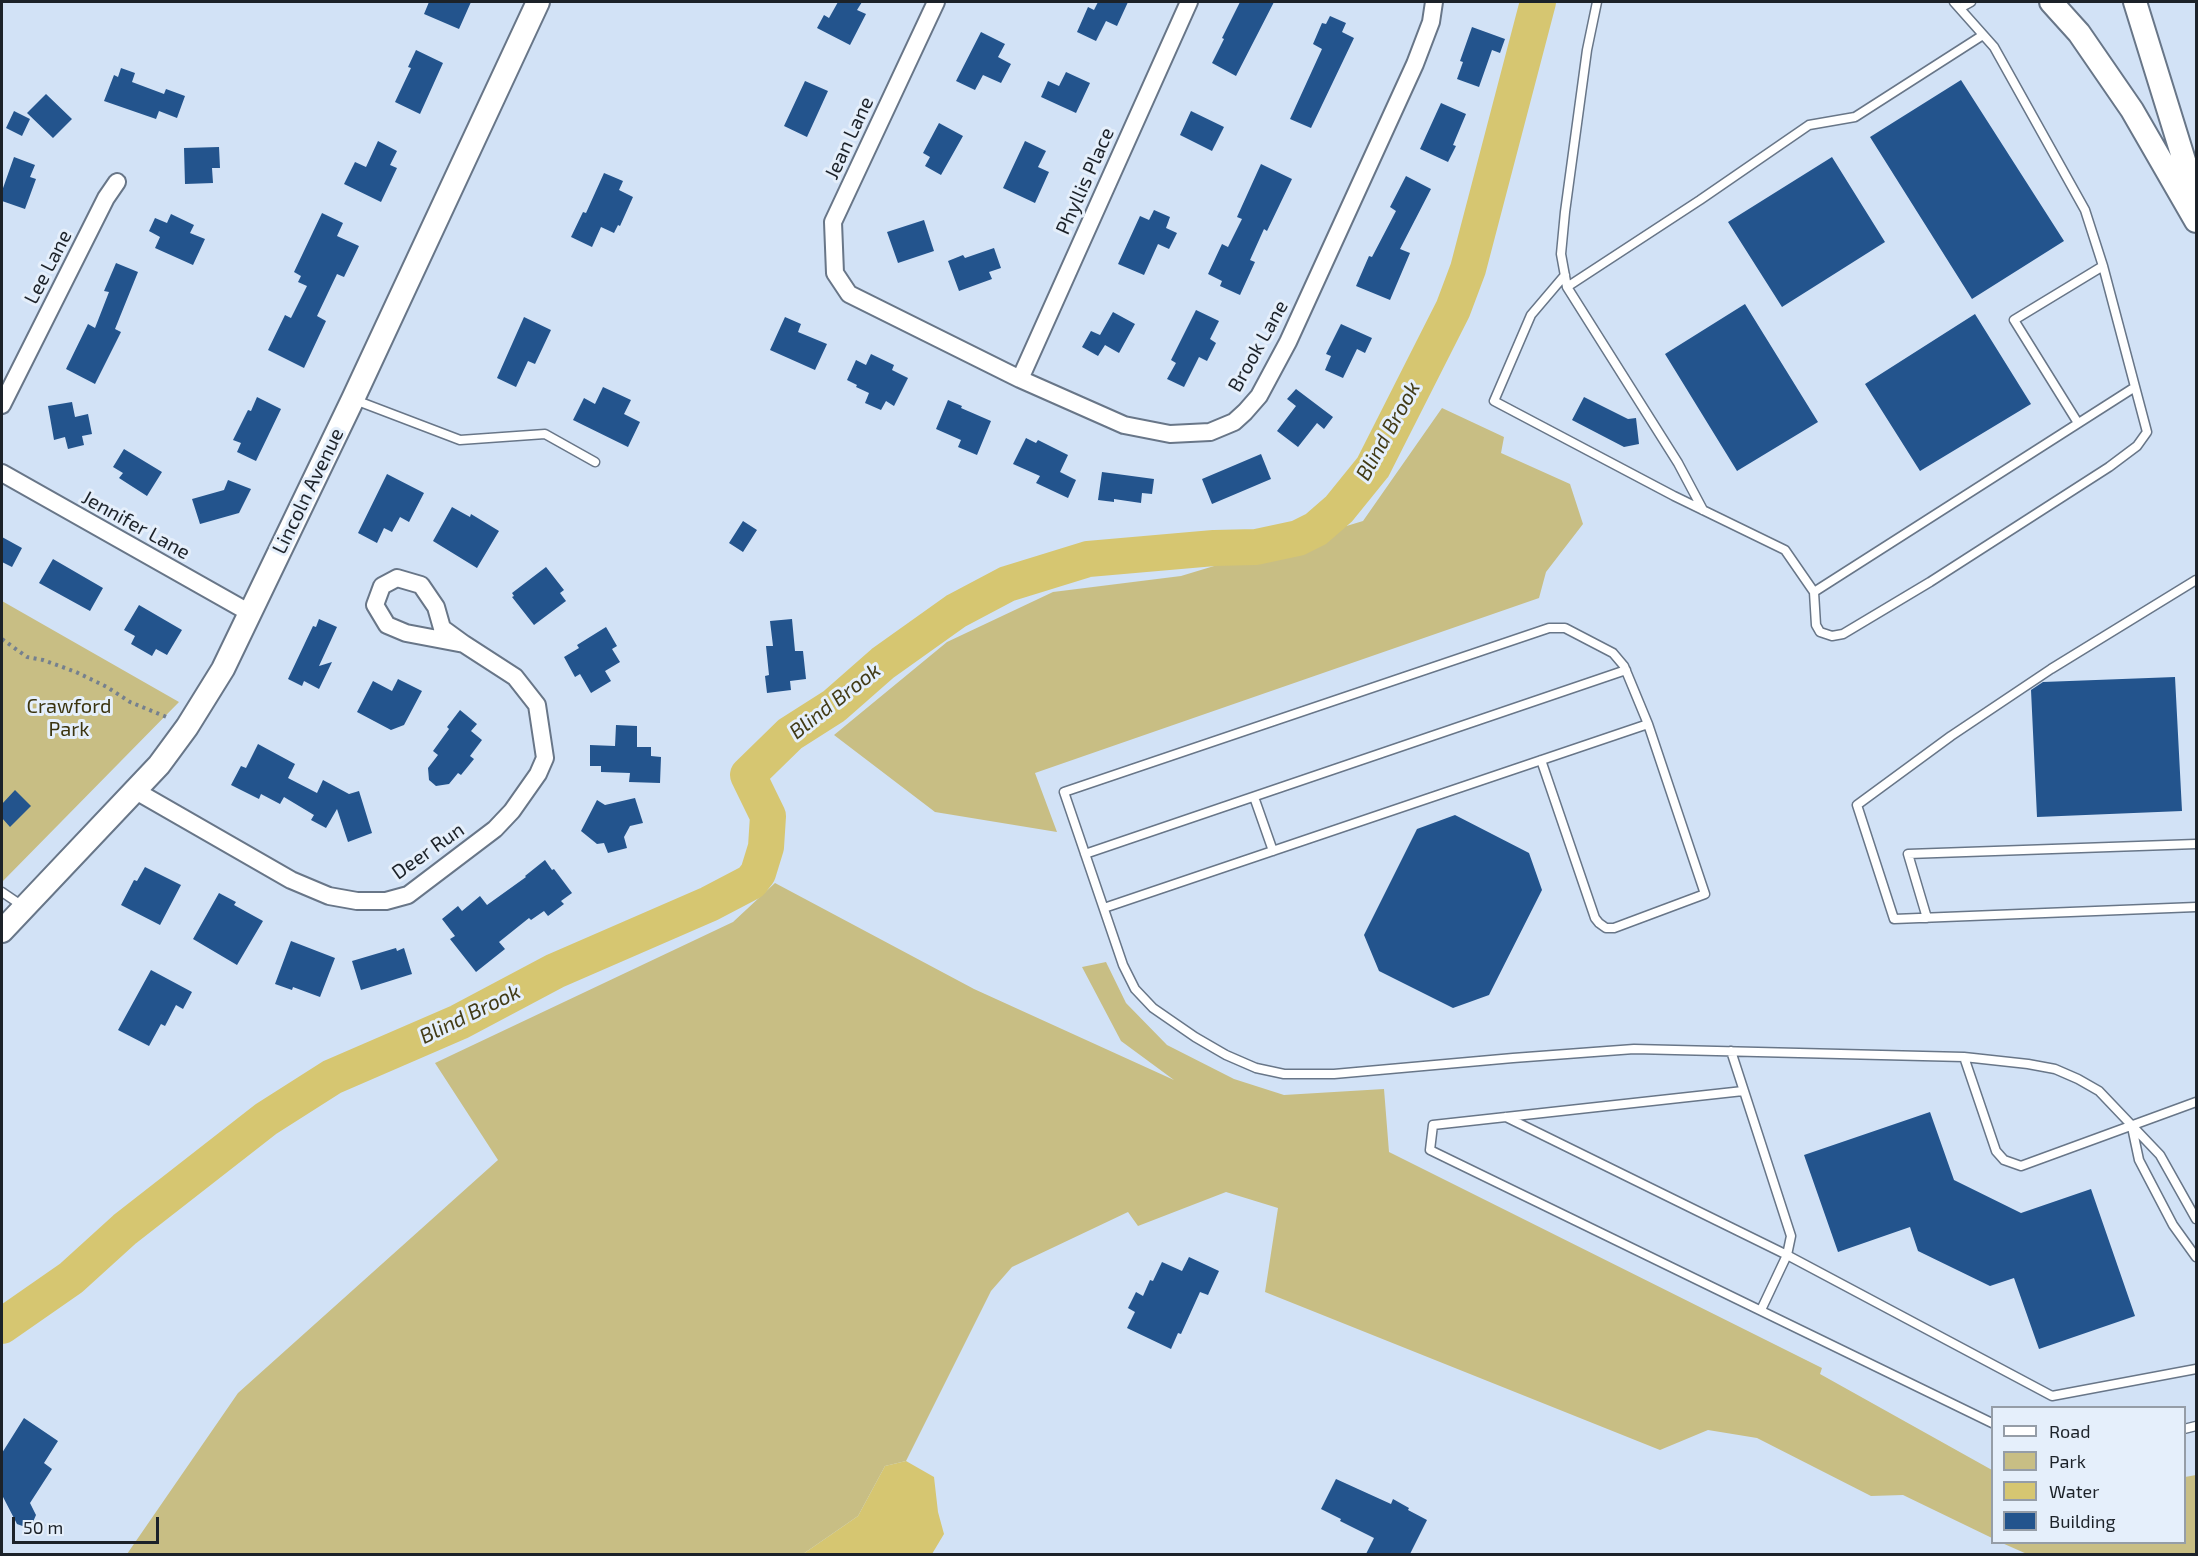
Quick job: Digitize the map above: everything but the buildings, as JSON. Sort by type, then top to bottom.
[{"type":"street","name":"Lincoln Avenue","points":[[2,931],[159,765],[198,710],[223,669],[537,2]]},
{"type":"street","name":"Jean Lane","points":[[849,294],[835,273],[833,222],[936,2]]},
{"type":"street","name":"Phyllis Place","points":[[1020,378],[1189,2]]},
{"type":"street","name":"Brook Lane","points":[[849,294],[1020,378],[1124,425],[1170,434],[1210,432],[1234,422],[1259,396],[1293,331],[1415,64],[1431,22],[1434,2]]},
{"type":"street","points":[[2051,2],[2079,33],[2132,110],[2196,222]]},
{"type":"street","points":[[2138,7],[2196,199]]},
{"type":"street","name":"Lee Lane","points":[[2,405],[106,198],[117,182]]},
{"type":"street","name":"Jennifer Lane","points":[[2,473],[250,613]]},
{"type":"street","name":"Deer Run","points":[[136,791],[291,880],[329,896],[357,901],[386,901],[408,895],[495,829],[512,811],[538,774],[545,758],[537,705],[515,677],[442,628],[436,607],[421,585],[397,578],[382,586],[375,604],[387,624],[406,633],[464,644]]},
{"type":"lane","points":[[1597,2],[1587,50],[1565,212],[1561,254],[1567,286],[1678,463],[1703,510]]},
{"type":"lane","points":[[1565,275],[1531,315],[1494,401],[1785,550],[1814,591],[1816,626],[1820,632],[1832,636],[1843,634],[1930,582],[2109,467],[2137,446],[2147,432],[2103,266],[2085,210],[1994,47],[1959,4],[1971,2]]},
{"type":"lane","points":[[1567,286],[1700,201],[1809,125],[1855,117],[1983,35]]},
{"type":"lane","points":[[2078,423],[2014,320],[2103,266]]},
{"type":"lane","points":[[1814,591],[2135,387]]},
{"type":"lane","points":[[352,399],[460,440],[545,434],[595,462]]},
{"type":"lane","points":[[2196,580],[2051,669],[1951,736],[1857,805],[1894,919],[2196,907]]},
{"type":"lane","points":[[1541,760],[1595,918],[1606,928],[1614,928],[1705,894],[1648,724],[1626,670],[1613,653],[1566,628],[1549,628],[1064,792],[1123,964],[1135,989],[1153,1008],[1226,1056],[1256,1068],[1284,1074],[1334,1074],[1634,1049],[1964,1057],[2055,1069],[2099,1091],[2160,1155],[2196,1219]]},
{"type":"lane","points":[[1085,854],[1626,670]]},
{"type":"lane","points":[[1104,908],[1648,724]]},
{"type":"lane","points":[[1254,797],[1273,851]]},
{"type":"lane","points":[[1927,918],[1908,854],[2196,844]]},
{"type":"lane","points":[[2,892],[25,907]]},
{"type":"lane","points":[[1731,1051],[1791,1236],[1787,1254],[1761,1310]]},
{"type":"lane","points":[[1964,1057],[1996,1151],[2004,1160],[2021,1166],[2196,1101]]},
{"type":"lane","points":[[1743,1091],[1433,1125],[1430,1150],[1991,1423]]},
{"type":"lane","points":[[1506,1117],[1787,1254],[2052,1396],[2196,1369]]},
{"type":"lane","points":[[2132,1126],[2139,1160],[2173,1225],[2196,1257]]},
{"type":"path","points":[[2,639],[27,657],[43,660],[76,672],[107,687],[130,702],[172,719]]},
{"type":"green space","points":[[1442,408],[1504,437],[1501,453],[1570,484],[1583,524],[1546,572],[1539,598],[1035,773],[1057,832],[935,812],[834,735],[947,642],[1053,592],[1181,576],[1363,521]]},
{"type":"green space","name":"Crawford Park","points":[[2,601],[179,702],[2,882]]},
{"type":"green space","points":[[775,883],[974,989],[1174,1080],[1121,1041],[1082,967],[1106,962],[1126,1003],[1167,1045],[1234,1079],[1284,1095],[1384,1089],[1389,1152],[1822,1368],[1820,1374],[1991,1469],[1991,1538],[1903,1495],[1871,1496],[1757,1438],[1708,1430],[1660,1450],[1265,1292],[1278,1208],[1226,1192],[1138,1226],[1128,1212],[1012,1267],[991,1291],[906,1461],[885,1466],[858,1516],[803,1554],[127,1554],[238,1393],[498,1160],[435,1063],[733,922]]},
{"type":"green space","points":[[2196,1475],[2196,1554],[2027,1554],[2004,1544],[2186,1544],[2186,1477]]},
{"type":"water","points":[[906,1461],[934,1477],[938,1512],[944,1534],[932,1554],[803,1554],[858,1516],[885,1466]]},
{"type":"waterway","name":"Blind Brook","points":[[2,1326],[71,1278],[125,1229],[266,1119],[332,1077],[459,1022],[555,971],[709,904],[751,882],[758,873],[766,847],[768,816],[748,775],[790,734],[834,706],[883,663],[956,611],[1007,584],[1088,559],[1214,548],[1256,547],[1298,538],[1316,529],[1339,509],[1373,467],[1453,309],[1468,269],[1538,2]]}]
